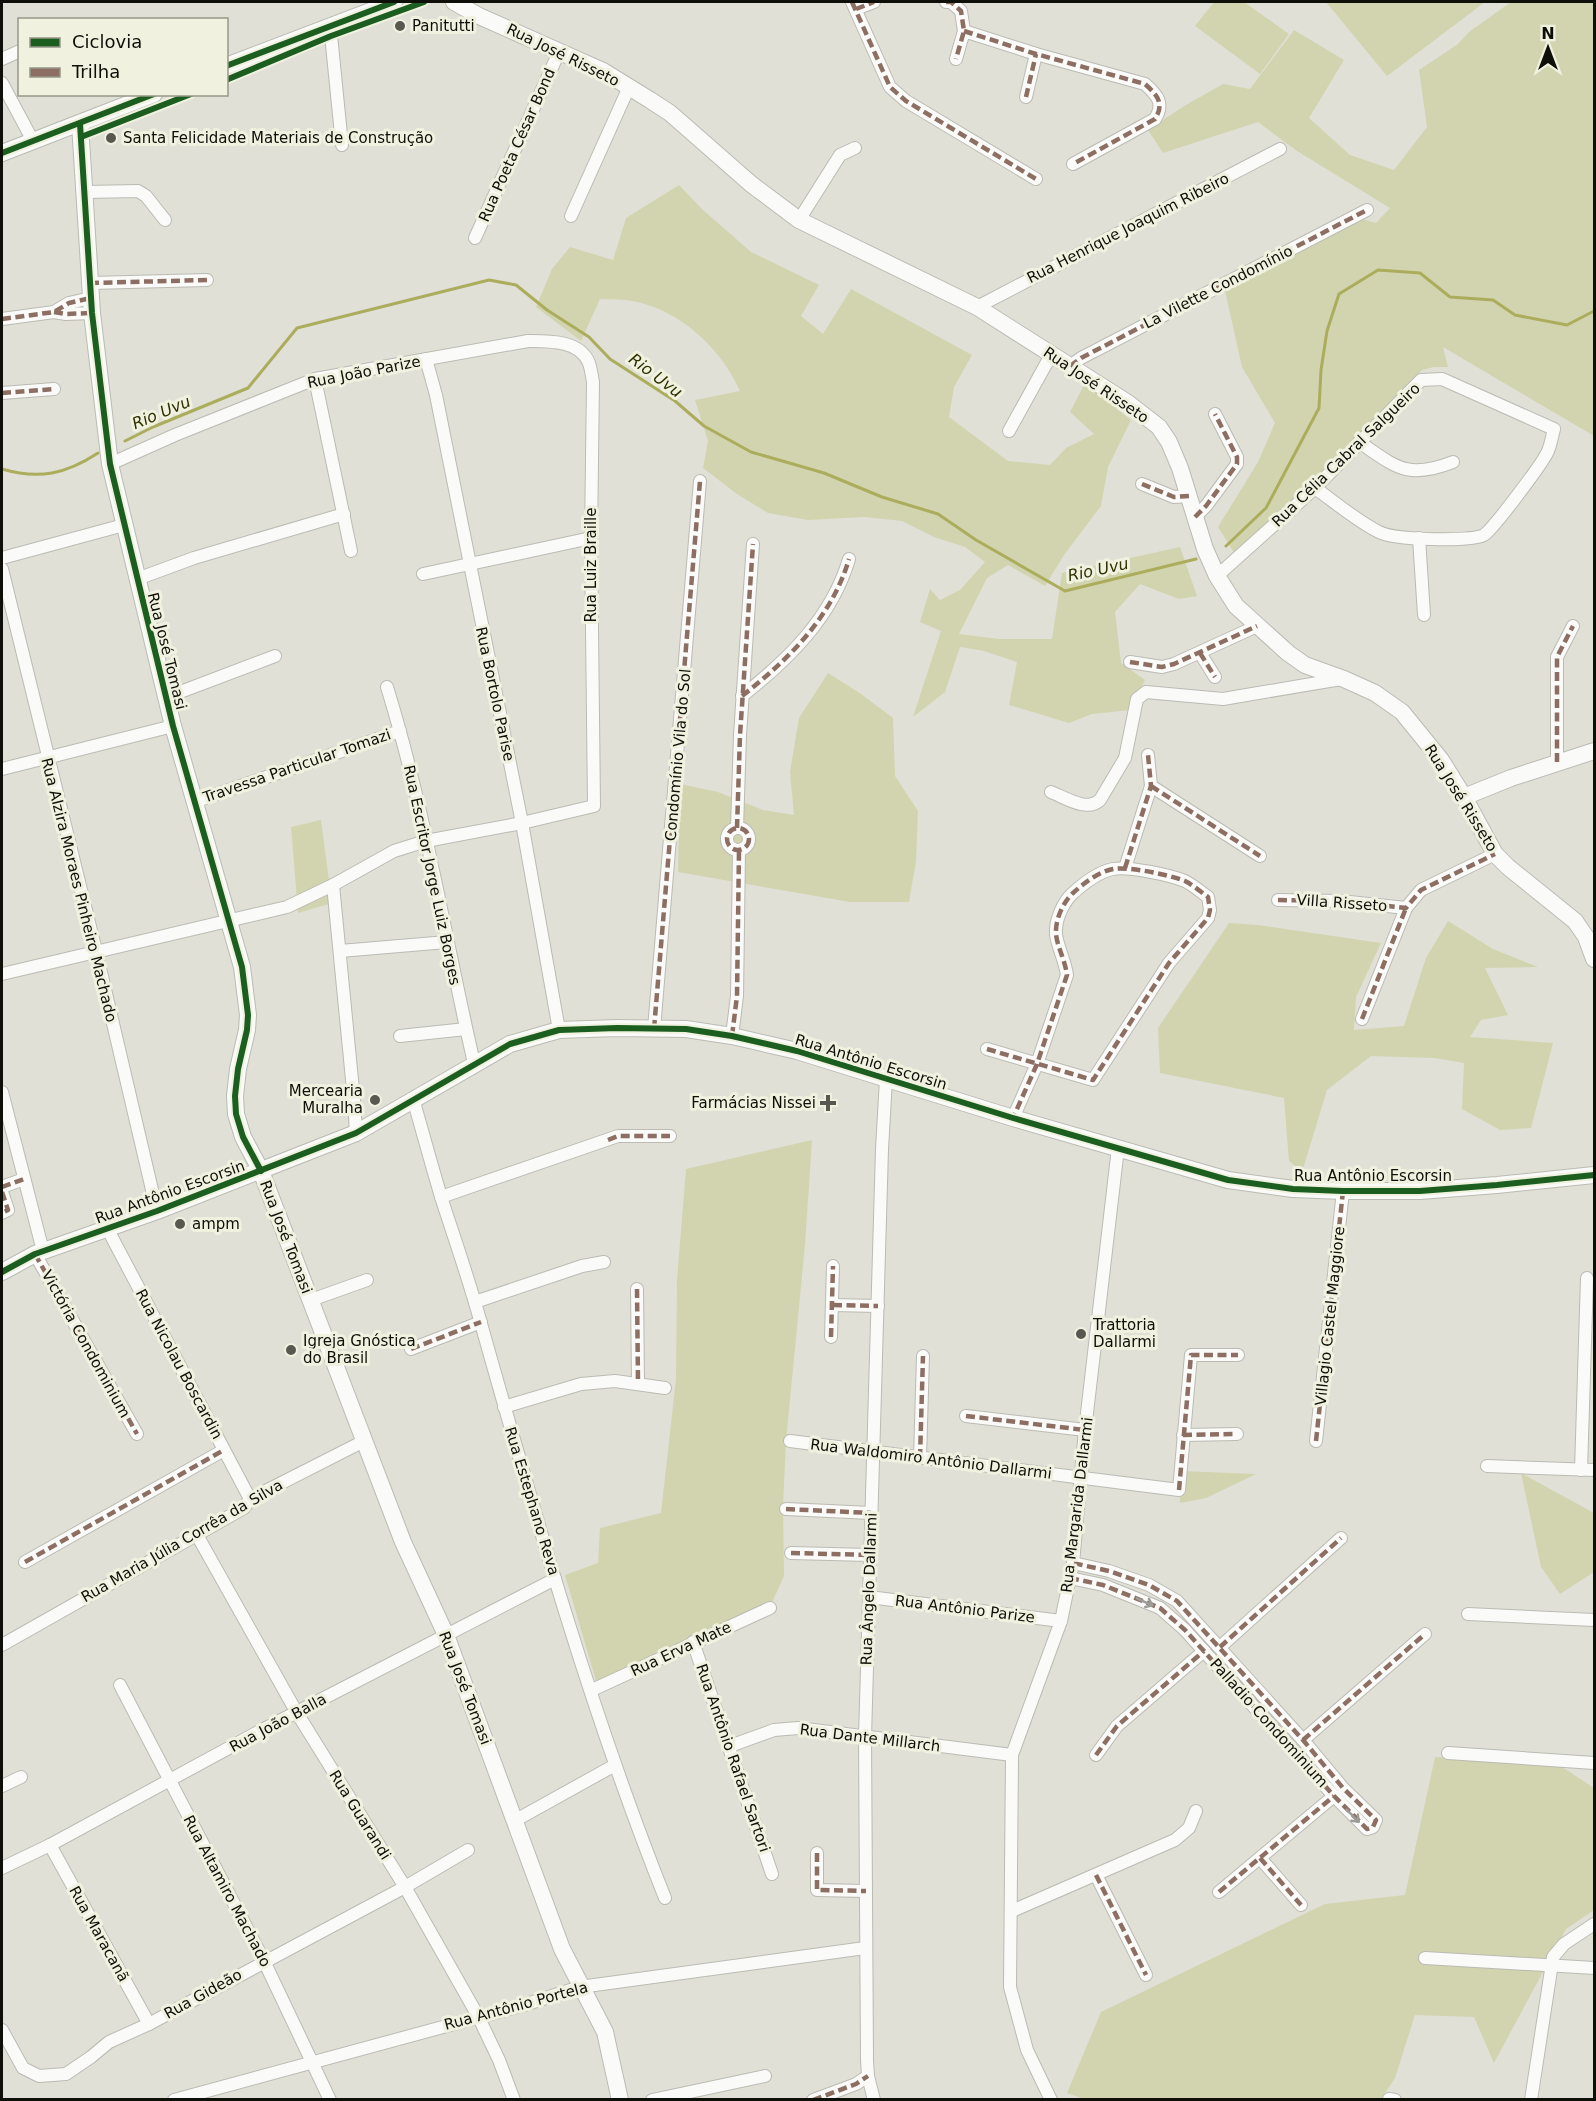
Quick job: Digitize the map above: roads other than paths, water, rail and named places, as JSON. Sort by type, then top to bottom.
[{"type":"main road","points":[[228,65],[394,2]]},
{"type":"main road","name":"Rua José Risseto","points":[[454,2],[479,16],[603,71],[670,113],[751,184],[798,220],[977,306],[1128,403],[1159,427],[1169,442],[1189,496],[1204,549],[1217,576],[1236,606],[1305,665],[1375,693],[1402,712],[1441,760],[1495,854],[1575,921],[1586,938],[1594,958]]},
{"type":"main road","points":[[2,153],[149,96]]},
{"type":"main road","name":"Rua José Tomasi","points":[[80,124],[91,298],[110,464],[173,726],[242,967],[248,1015],[238,1069],[236,1114],[243,1137],[261,1171],[403,1542],[446,1635],[562,1949],[605,2032],[620,2100]]},
{"type":"main road","points":[[1464,797],[1557,762],[1594,751]]},
{"type":"main road","name":"Rua Antônio Escorsin","points":[[2,1272],[39,1253],[157,1211],[356,1132],[510,1044],[560,1030],[686,1029],[732,1036],[797,1051],[1013,1118],[1228,1180],[1293,1189],[1420,1191],[1594,1175]]},
{"type":"street","points":[[874,2],[854,5],[890,87],[906,101],[1036,179]]},
{"type":"street","points":[[946,2],[951,2],[962,11],[964,31],[956,59]]},
{"type":"street","points":[[330,25],[342,145]]},
{"type":"street","points":[[964,31],[1036,54],[1145,84],[1155,94],[1160,102],[1160,111],[1155,119],[1073,164]]},
{"type":"street","points":[[2,59],[18,52]]},
{"type":"street","name":"Rua Poeta César Bond","points":[[476,238],[559,52]]},
{"type":"street","points":[[1026,97],[1036,54]]},
{"type":"street","points":[[2,82],[33,141]]},
{"type":"street","points":[[571,216],[629,87]]},
{"type":"street","points":[[798,220],[840,155],[855,148]]},
{"type":"street","name":"Rua Henrique Joaquim Ribeiro","points":[[977,306],[1280,149]]},
{"type":"street","points":[[86,192],[138,191],[146,196],[165,220]]},
{"type":"street","name":"La Vilette Condomínio","points":[[1070,366],[1081,358],[1367,210]]},
{"type":"street","points":[[2,319],[54,312],[69,303],[91,298],[207,280]]},
{"type":"street","name":"Rua João Parize","points":[[110,464],[175,435],[315,379],[528,341],[560,341]]},
{"type":"street","name":"Rua Luiz Braille","points":[[522,823],[594,806],[591,538],[593,382],[588,361],[580,352],[560,341]]},
{"type":"street","points":[[1009,431],[1051,355]]},
{"type":"street","name":"Rua Bortolo Parise","points":[[426,359],[436,395],[522,823],[560,1030]]},
{"type":"street","points":[[315,379],[351,551]]},
{"type":"street","name":"Rua Célia Cabral Salgueiro","points":[[1217,576],[1315,488],[1421,380],[1442,379],[1554,429],[1549,450],[1519,493],[1484,535],[1470,538],[1419,538]]},
{"type":"street","points":[[2,393],[54,389]]},
{"type":"street","points":[[1195,517],[1237,464],[1237,457],[1215,414]]},
{"type":"street","points":[[1359,442],[1398,468],[1409,470],[1437,468],[1453,462]]},
{"type":"street","name":"Condomínio Vila do Sol","points":[[654,1029],[700,481]]},
{"type":"street","points":[[1142,484],[1174,497],[1189,496]]},
{"type":"street","points":[[1315,488],[1379,532],[1393,537],[1419,538],[1424,615]]},
{"type":"street","points":[[137,579],[194,558],[344,514]]},
{"type":"street","points":[[2,558],[124,525]]},
{"type":"street","points":[[423,574],[591,538]]},
{"type":"street","points":[[732,1036],[737,996],[739,850],[745,848],[749,842],[749,835],[744,829],[737,828],[742,696],[753,544]]},
{"type":"street","points":[[742,696],[775,670],[816,624],[828,608],[849,559]]},
{"type":"street","name":"Rua Alzira Moraes Pinheiro Machado","points":[[2,569],[157,1211]]},
{"type":"street","points":[[1130,662],[1161,668],[1257,626]]},
{"type":"street","points":[[1557,762],[1557,657],[1573,626]]},
{"type":"street","points":[[1200,652],[1215,677]]},
{"type":"street","points":[[166,697],[274,656]]},
{"type":"street","points":[[1052,792],[1088,806],[1095,805],[1100,800],[1125,758],[1137,699],[1146,692],[1223,699],[1344,679]]},
{"type":"street","name":"Rua Escritor Jorge Luiz Borges","points":[[387,687],[400,731],[426,841],[474,1063]]},
{"type":"street","points":[[2,769],[173,726]]},
{"type":"street","name":"Travessa Particular Tomazi","points":[[194,802],[400,731]]},
{"type":"street","points":[[1125,868],[1151,786],[1148,755]]},
{"type":"street","points":[[1151,786],[1260,856]]},
{"type":"street","points":[[2,974],[287,907],[394,852],[426,841],[522,823]]},
{"type":"street","name":"Villa Risseto","points":[[1362,1019],[1406,908],[1421,890],[1495,854]]},
{"type":"street","points":[[987,1050],[1036,1064],[1094,1080],[1169,963],[1208,918],[1210,910],[1208,897],[1186,882],[1125,868],[1110,870],[1082,885],[1068,897],[1060,913],[1056,934],[1065,960],[1067,975],[1036,1064],[1013,1118]]},
{"type":"street","points":[[333,885],[356,1132]]},
{"type":"street","name":"Villa Risseto","points":[[1278,900],[1340,901],[1406,908]]},
{"type":"street","points":[[340,951],[447,942]]},
{"type":"street","points":[[400,1036],[466,1029]]},
{"type":"street","name":"Rua Ângelo Dallarmi","points":[[874,2100],[868,2076],[865,1948],[865,1737],[872,1453],[886,1079]]},
{"type":"street","name":"Victória Condominium","points":[[2,1092],[24,1179],[39,1253],[136,1434]]},
{"type":"street","name":"Rua Estephano Reva","points":[[413,1100],[481,1322],[555,1579],[615,1765],[665,1898]]},
{"type":"street","points":[[441,1197],[618,1137],[670,1137]]},
{"type":"street","name":"Rua Margarida Dallarmi","points":[[1052,2100],[1027,2050],[1010,1987],[1012,1755],[1061,1621],[1073,1563],[1085,1430],[1118,1148]]},
{"type":"street","points":[[2,1187],[24,1179]]},
{"type":"street","name":"Villagio Castel Maggiore","points":[[1316,1441],[1344,1191]]},
{"type":"street","points":[[2,1192],[8,1210],[2,1213]]},
{"type":"street","name":"Rua Nicolau Boscardin","points":[[107,1228],[250,1499]]},
{"type":"street","points":[[475,1302],[582,1266],[604,1262]]},
{"type":"street","points":[[831,1337],[833,1266]]},
{"type":"street","points":[[1581,1470],[1587,1278]]},
{"type":"street","points":[[310,1300],[367,1280]]},
{"type":"street","points":[[637,1289],[638,1383]]},
{"type":"street","points":[[833,1305],[878,1306]]},
{"type":"street","points":[[411,1349],[481,1322]]},
{"type":"street","points":[[1237,1434],[1183,1435],[1191,1354],[1238,1355]]},
{"type":"street","points":[[920,1458],[923,1356]]},
{"type":"street","points":[[504,1407],[581,1384],[615,1381],[664,1388]]},
{"type":"street","points":[[966,1416],[1085,1430]]},
{"type":"street","name":"Rua Waldomiro Antônio Dallarmi","points":[[790,1441],[1179,1490],[1183,1435]]},
{"type":"street","name":"Rua Maria Júlia Corrêa da Silva","points":[[2,1645],[244,1508],[250,1499],[364,1440]]},
{"type":"street","points":[[25,1562],[224,1450]]},
{"type":"street","points":[[1487,1466],[1594,1470]]},
{"type":"street","points":[[786,1509],[871,1513]]},
{"type":"street","name":"Rua Guarandi","points":[[197,1535],[297,1713],[405,1887],[478,2016],[499,2060],[514,2100]]},
{"type":"street","name":"Palladio Condominium","points":[[1220,1647],[1341,1538]]},
{"type":"street","points":[[791,1553],[870,1555]]},
{"type":"street","name":"Palladio Condominium","points":[[1070,1578],[1103,1585],[1160,1608],[1204,1651],[1252,1695],[1303,1740],[1343,1788],[1376,1821],[1373,1827],[1367,1829],[1334,1796],[1252,1695],[1220,1647],[1177,1601],[1131,1578],[1073,1563]]},
{"type":"street","points":[[1125,1593],[1131,1578]]},
{"type":"street","name":"Rua João Balla","points":[[2,1868],[50,1845],[555,1579]]},
{"type":"street","name":"Rua Antônio Parize","points":[[869,1596],[1061,1621]]},
{"type":"street","name":"Rua Erva Mate","points":[[592,1690],[770,1608]]},
{"type":"street","points":[[1468,1614],[1594,1620]]},
{"type":"street","name":"Palladio Condominium","points":[[1303,1740],[1425,1634]]},
{"type":"street","name":"Rua Antônio Rafael Sartori","points":[[693,1642],[772,1874]]},
{"type":"street","name":"Palladio Condominium","points":[[1096,1755],[1117,1726],[1204,1651]]},
{"type":"street","name":"Rua Altamiro Machado","points":[[120,1685],[264,1961],[314,2061],[330,2100]]},
{"type":"street","name":"Rua Dante Millarch","points":[[730,1746],[774,1730],[798,1728],[1012,1755]]},
{"type":"street","points":[[1448,1753],[1594,1763]]},
{"type":"street","points":[[516,1821],[615,1765]]},
{"type":"street","points":[[2,1786],[21,1777]]},
{"type":"street","name":"Palladio Condominium","points":[[1219,1892],[1334,1796]]},
{"type":"street","points":[[1012,1911],[1175,1840],[1189,1828],[1196,1811]]},
{"type":"street","name":"Rua Maracanã","points":[[50,1845],[149,2024]]},
{"type":"street","name":"Rua Gideão","points":[[2,2030],[23,2068],[39,2076],[66,2073],[109,2042],[149,2024],[405,1887],[468,1850]]},
{"type":"street","points":[[817,1853],[817,1890],[866,1891]]},
{"type":"street","points":[[1260,1858],[1301,1905]]},
{"type":"street","points":[[1096,1875],[1146,1975]]},
{"type":"street","points":[[1531,2100],[1553,1957],[1564,1944],[1594,1924]]},
{"type":"street","name":"Rua Antônio Portela","points":[[174,2100],[208,2095],[314,2061],[524,2005],[580,1987],[865,1948]]},
{"type":"street","points":[[1425,1958],[1594,1968]]},
{"type":"street","points":[[652,2100],[765,2076]]},
{"type":"street","points":[[813,2100],[856,2084],[868,2076]]},
{"type":"street","points":[[1389,2099],[1395,2100]]},
{"type":"waterway","name":"Rio Uvu","points":[[1226,546],[1266,508],[1319,408],[1321,370],[1327,331],[1339,294],[1378,270],[1420,273],[1450,297],[1493,300],[1515,315],[1567,325],[1594,311]]},
{"type":"waterway","name":"Rio Uvu","points":[[125,441],[248,388],[297,328],[489,280],[516,285],[547,310],[589,337],[610,359],[675,401],[704,426],[751,452],[824,473],[882,497],[938,514],[976,540],[1065,591],[1196,559]]},
{"type":"waterway","name":"Rio Uvu","points":[[2,469],[28,474],[52,473],[75,466],[98,453]]},
{"type":"place","name":"Panitutti","points":[[400,26]]},
{"type":"place","name":"Santa Felicidade Materiais de Construção","points":[[111,138]]},
{"type":"place","name":"Mercearia Muralha","points":[[375,1100]]},
{"type":"place","name":"Farmácias Nissei","points":[[828,1103]]},
{"type":"place","name":"ampm","points":[[180,1224]]},
{"type":"place","name":"Trattoria Dallarmi","points":[[1081,1334]]},
{"type":"place","name":"Igreja Gnóstica do Brasil","points":[[291,1350]]}]
